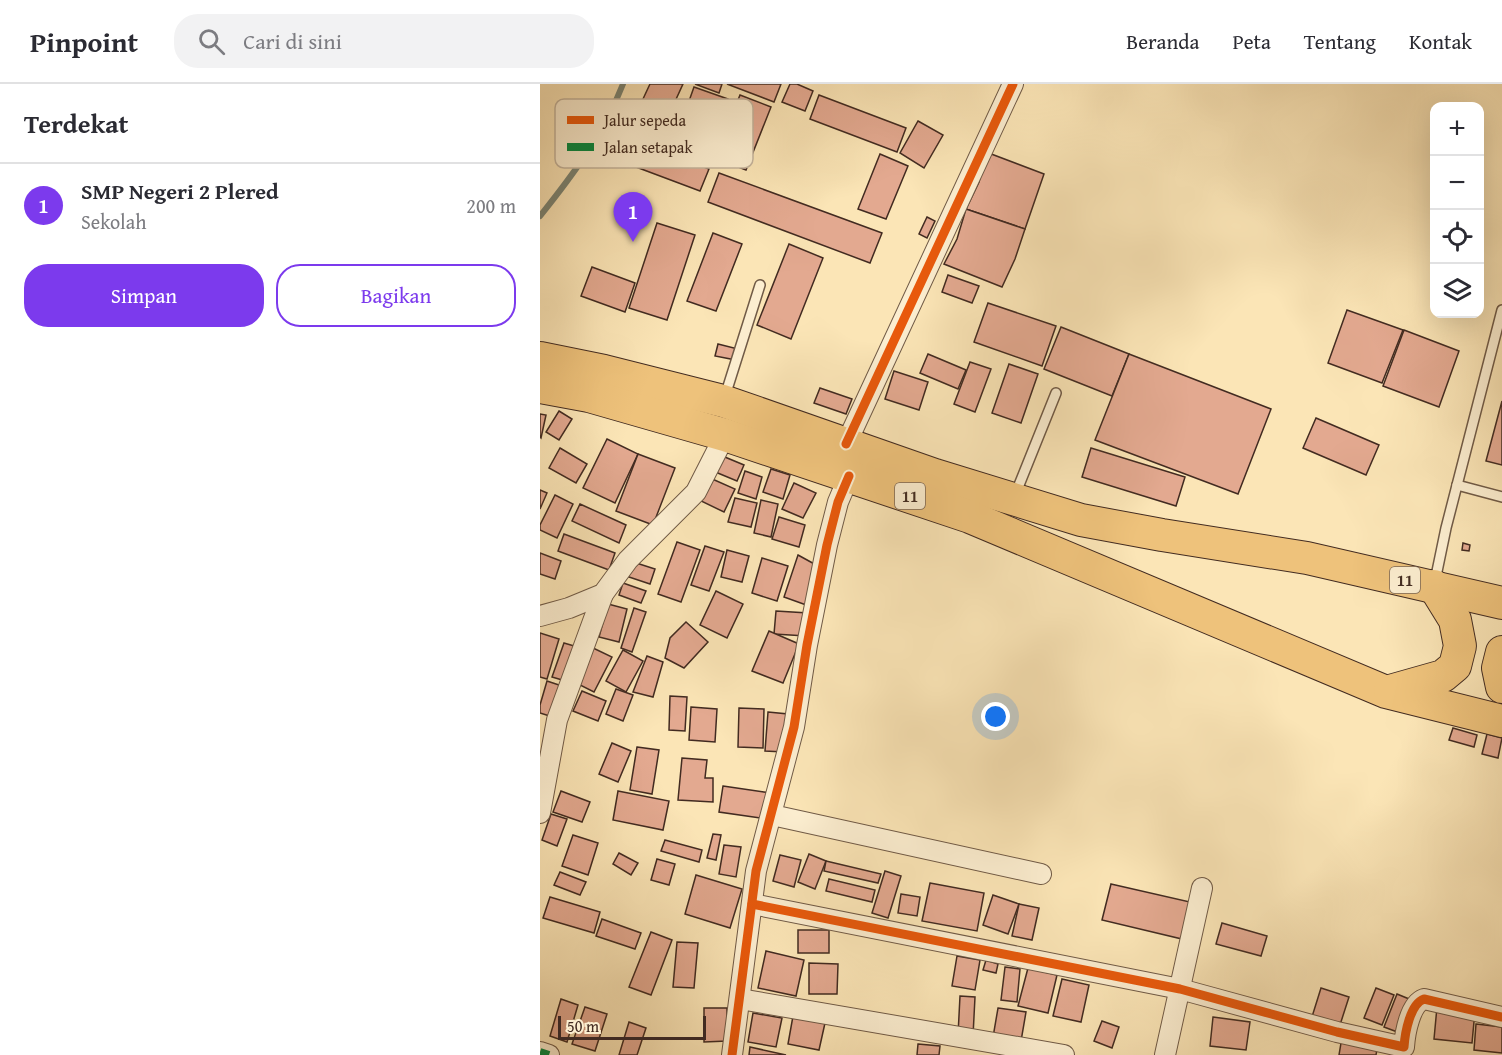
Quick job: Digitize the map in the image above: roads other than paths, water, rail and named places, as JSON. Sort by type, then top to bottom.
[{"type":"highway","name":"11","points":[[540,358],[604,371],[723,401],[1013,500],[1081,520],[1307,558],[1502,603]]},
{"type":"highway","name":"11","points":[[540,387],[589,396],[726,435],[970,517],[1386,692],[1502,721]]},
{"type":"highway","points":[[1386,692],[1443,676],[1455,666],[1460,646],[1455,620],[1434,586]]},
{"type":"highway","points":[[1502,652],[1498,668],[1502,687]]},
{"type":"street","points":[[846,444],[1013,84]]},
{"type":"street","points":[[540,813],[557,720],[603,594],[628,560],[696,492],[726,435]]},
{"type":"street","points":[[732,1055],[756,871],[794,727],[807,645],[827,545],[838,502],[849,476]]},
{"type":"street","points":[[540,616],[569,608],[603,594]]},
{"type":"street","points":[[772,815],[1041,874]]},
{"type":"street","points":[[1165,1055],[1202,888]]},
{"type":"street","points":[[752,904],[1179,989],[1405,1051],[1405,1038],[1413,1010],[1419,1001],[1424,999],[1502,1017]]},
{"type":"street","points":[[740,999],[1064,1055]]},
{"type":"street","points":[[540,1052],[549,1055]]},
{"type":"lane","points":[[723,401],[760,285]]},
{"type":"lane","points":[[1434,586],[1457,485],[1502,310]]},
{"type":"lane","points":[[1013,500],[1056,393]]},
{"type":"lane","points":[[1457,485],[1502,497]]},
{"type":"waterway","points":[[616,99],[623,84]]},
{"type":"waterway","points":[[540,216],[576,168]]},
{"type":"place","name":"SMP Negeri 2 Plered","points":[[633,242]]}]
